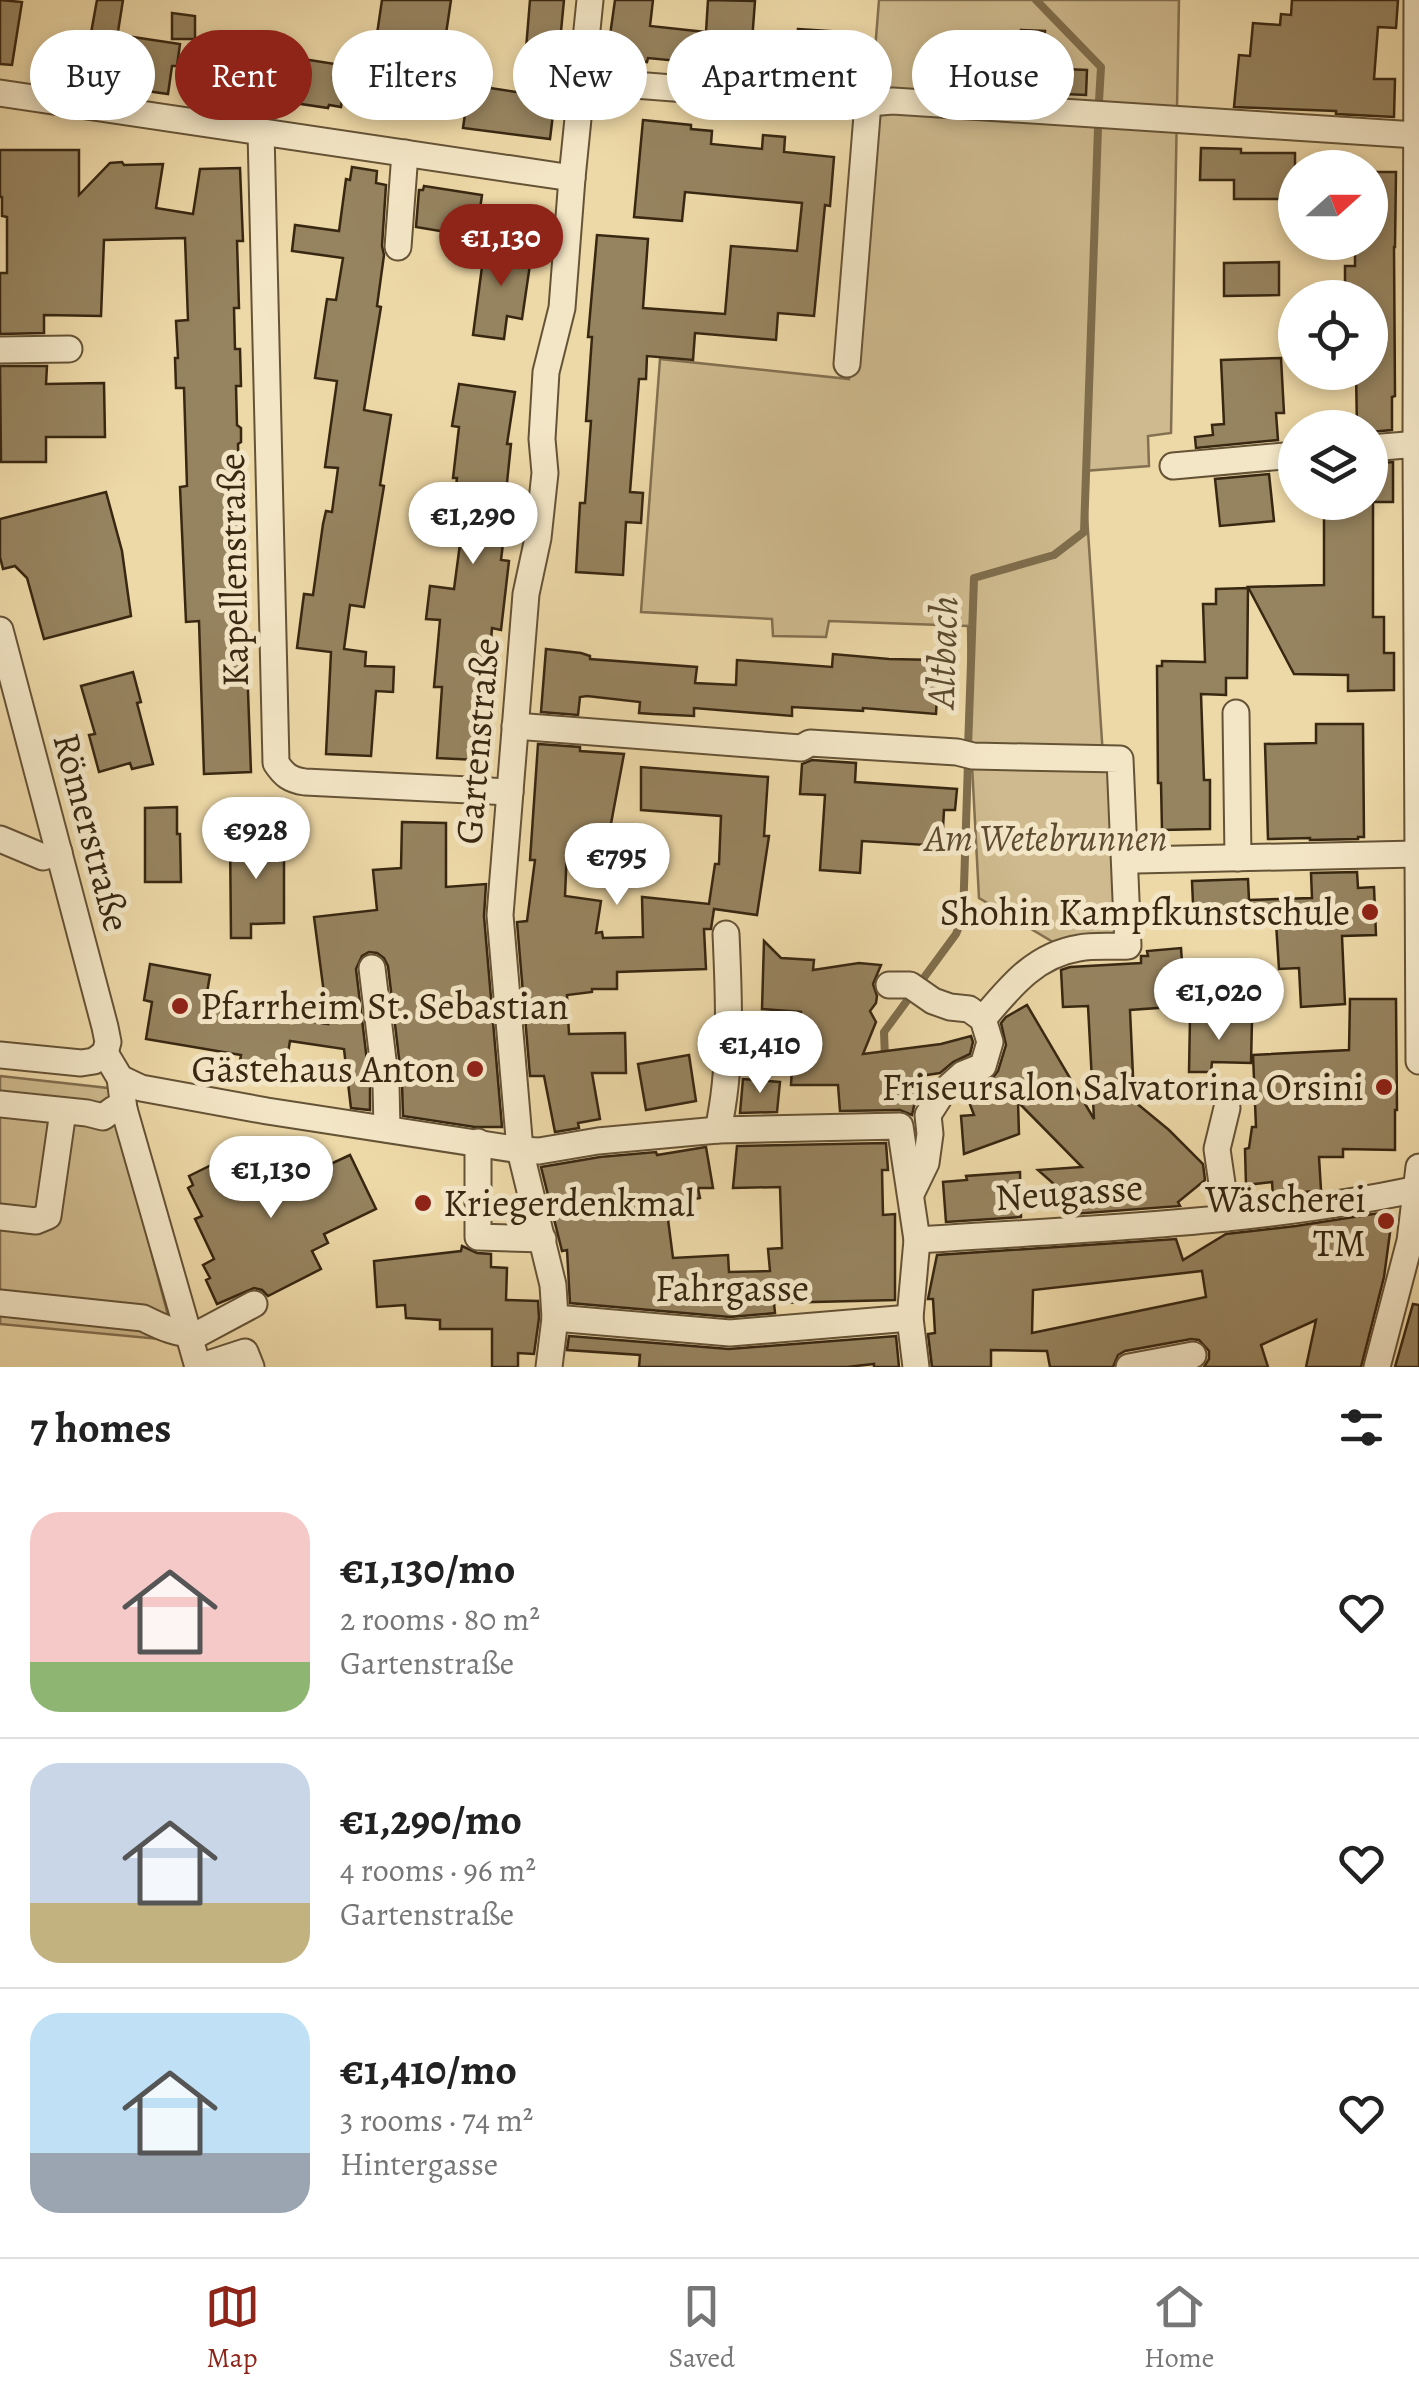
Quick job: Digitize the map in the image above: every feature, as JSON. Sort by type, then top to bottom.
[{"type":"street","name":"Gartenstraße","points":[[587,30],[590,0]]},
{"type":"street","points":[[1417,0],[1419,1061]]},
{"type":"street","points":[[0,94],[572,178]]},
{"type":"street","points":[[892,102],[1417,146]]},
{"type":"street","name":"Gartenstraße","points":[[549,1367],[553,1285],[520,1150],[500,915],[526,594],[538,538],[544,473],[546,372],[562,308],[578,120]]},
{"type":"street","points":[[847,364],[867,120]]},
{"type":"street","name":"Kapellenstraße","points":[[261,132],[276,762],[292,780],[306,782],[510,792]]},
{"type":"street","points":[[398,248],[404,153]]},
{"type":"street","points":[[0,350],[69,349]]},
{"type":"street","points":[[1388,446],[1417,444]]},
{"type":"street","points":[[1173,466],[1278,457]]},
{"type":"street","name":"Römerstraße","points":[[0,630],[105,1027],[105,1053]]},
{"type":"street","points":[[1236,713],[1238,858]]},
{"type":"street","points":[[515,726],[801,748],[810,743],[1120,759],[1128,946],[1079,948],[1052,956],[1028,969],[983,1019]]},
{"type":"street","points":[[0,839],[43,857],[59,852]]},
{"type":"street","points":[[1136,860],[1416,854]]},
{"type":"street","points":[[718,1130],[728,1034],[726,934]]},
{"type":"street","points":[[372,968],[386,1085],[387,1129]]},
{"type":"street","points":[[907,988],[950,1008],[969,1010],[983,1019],[990,1042],[984,1066],[963,1074],[942,1093],[928,1115],[926,1163],[910,1194]]},
{"type":"street","points":[[0,1054],[80,1062],[94,1061],[105,1053],[120,1078],[124,1109],[198,1367],[245,1352],[250,1367]]},
{"type":"street","points":[[120,1078],[141,1088],[520,1150],[718,1130],[900,1126],[917,1240],[910,1318],[916,1367]]},
{"type":"street","points":[[0,1104],[103,1117],[114,1108],[124,1109]]},
{"type":"street","points":[[1227,1108],[1217,1149],[1227,1218]]},
{"type":"street","points":[[0,1217],[36,1221],[48,1216],[64,1111]]},
{"type":"street","points":[[478,1142],[478,1237],[543,1239]]},
{"type":"street","points":[[1377,1367],[1402,1277],[1419,1167]]},
{"type":"street","name":"Neugasse","points":[[917,1240],[1227,1218],[1418,1188]]},
{"type":"street","points":[[0,1303],[143,1318],[188,1334],[198,1334],[254,1304]]},
{"type":"street","name":"Fahrgasse","points":[[554,1318],[730,1333],[910,1318]]},
{"type":"street","points":[[1129,1367],[1192,1356]]},
{"type":"green space","points":[[879,0],[1179,0],[1171,433],[1148,436],[1149,466],[1084,471],[1103,756],[970,743],[968,626],[829,621],[826,637],[773,636],[772,619],[641,612],[660,359],[849,379],[870,120],[892,120],[892,30],[877,30]]},
{"type":"green space","name":"Am Wetebrunnen","points":[[972,765],[1113,768],[1124,945],[1063,948],[979,898]]},
{"type":"green space","points":[[0,1076],[108,1088],[169,1319],[159,1339],[0,1324]]},
{"type":"building","points":[[0,0],[22,2],[12,65],[0,64]]},
{"type":"building","points":[[97,0],[123,0],[118,30],[92,30]]},
{"type":"building","points":[[382,0],[451,0],[447,30],[378,30]]},
{"type":"building","points":[[530,0],[564,0],[561,30],[528,30]]},
{"type":"building","points":[[615,0],[653,0],[650,26],[687,30],[667,30],[667,60],[648,58],[647,62],[647,30],[611,30]]},
{"type":"building","points":[[708,0],[755,1],[753,30],[706,30]]},
{"type":"building","points":[[1292,0],[1398,0],[1396,28],[1378,27],[1374,79],[1395,79],[1394,117],[1234,107],[1239,55],[1250,56],[1253,23],[1280,25],[1281,14],[1291,15]]},
{"type":"building","points":[[172,13],[195,16],[195,30],[175,30],[172,39]]},
{"type":"building","points":[[155,40],[175,43],[175,66],[168,94],[155,92]]},
{"type":"building","points":[[312,60],[332,64],[332,106],[312,106]]},
{"type":"building","points":[[1074,69],[1087,70],[1086,95],[1074,94]]},
{"type":"building","points":[[493,88],[513,92],[513,120],[552,120],[550,139],[463,128],[464,120],[493,120]]},
{"type":"building","points":[[643,120],[712,131],[711,144],[762,149],[763,135],[785,137],[784,152],[834,157],[814,316],[778,313],[776,340],[695,333],[693,360],[647,356],[646,379],[639,379],[630,492],[643,493],[641,523],[626,522],[623,575],[576,572],[591,421],[586,421],[592,337],[588,337],[597,235],[648,239],[643,308],[725,314],[731,246],[797,251],[802,203],[685,192],[682,221],[634,217]]},
{"type":"building","points":[[1201,148],[1278,153],[1278,199],[1234,199],[1234,180],[1200,180]]},
{"type":"building","points":[[0,150],[79,150],[79,195],[110,163],[163,164],[156,208],[193,214],[200,169],[240,168],[243,241],[237,241],[239,308],[234,308],[235,349],[240,349],[241,386],[236,386],[237,425],[241,428],[241,541],[235,541],[239,639],[246,638],[251,772],[204,774],[199,621],[186,622],[180,487],[187,486],[184,388],[176,388],[176,321],[188,320],[185,238],[104,240],[101,316],[44,315],[44,333],[0,334],[0,273],[7,273],[7,217],[2,216],[0,197]]},
{"type":"building","points":[[352,167],[377,171],[376,183],[386,185],[384,255],[377,306],[381,307],[364,410],[391,415],[364,607],[350,605],[344,649],[366,652],[365,666],[394,667],[393,692],[376,691],[371,756],[326,754],[331,652],[297,648],[304,594],[313,595],[323,524],[326,511],[332,512],[338,468],[325,467],[337,381],[315,378],[327,299],[336,300],[343,258],[292,251],[295,225],[339,231],[346,179],[350,180]]},
{"type":"building","points":[[1388,172],[1396,172],[1392,430],[1388,430],[1388,410],[1357,410],[1356,390],[1388,390],[1388,280],[1345,280],[1345,266],[1355,266],[1355,260],[1388,260]]},
{"type":"building","points":[[424,186],[482,195],[476,237],[416,227],[419,190]]},
{"type":"building","points":[[485,244],[532,251],[522,319],[507,316],[504,339],[473,335]]},
{"type":"building","points":[[1279,262],[1278,295],[1224,296],[1224,263]]},
{"type":"building","points":[[1278,358],[1278,390],[1283,390],[1284,410],[1276,413],[1278,440],[1196,448],[1195,437],[1213,435],[1212,425],[1224,424],[1221,360]]},
{"type":"building","points":[[0,366],[47,366],[46,384],[104,383],[105,437],[46,437],[46,462],[1,462]]},
{"type":"building","points":[[459,384],[515,392],[507,444],[511,444],[501,560],[509,561],[501,630],[492,628],[487,691],[481,690],[477,760],[437,758],[442,687],[434,687],[440,620],[426,619],[430,586],[454,589],[460,544],[451,542],[450,534],[459,427],[452,426]]},
{"type":"building","points":[[1388,462],[1393,462],[1393,502],[1388,502]]},
{"type":"building","points":[[1269,474],[1274,521],[1220,526],[1215,479]]},
{"type":"building","points":[[106,492],[122,551],[131,616],[44,639],[27,578],[15,566],[3,569],[0,519]]},
{"type":"building","points":[[1324,520],[1373,520],[1373,617],[1384,617],[1384,653],[1394,653],[1394,690],[1348,691],[1348,675],[1294,674],[1248,587],[1324,585]]},
{"type":"building","points":[[1248,588],[1247,678],[1226,678],[1226,695],[1201,694],[1204,780],[1210,780],[1210,829],[1162,830],[1157,666],[1162,666],[1162,661],[1205,662],[1203,604],[1216,604],[1216,589]]},
{"type":"building","points":[[546,649],[581,653],[590,659],[697,667],[695,683],[736,685],[737,660],[832,667],[833,654],[939,660],[936,714],[792,707],[792,716],[694,708],[694,716],[653,714],[639,713],[640,702],[587,696],[580,697],[578,715],[541,712]]},
{"type":"building","points":[[133,672],[153,764],[132,769],[130,763],[99,772],[89,735],[95,734],[81,686]]},
{"type":"building","points":[[1316,724],[1363,724],[1364,837],[1268,839],[1265,744],[1316,743]]},
{"type":"building","points":[[538,744],[624,754],[610,829],[587,828],[586,850],[567,849],[565,896],[601,901],[596,933],[602,932],[603,938],[643,937],[642,897],[709,904],[715,864],[719,864],[721,816],[641,810],[641,767],[768,777],[764,836],[769,836],[757,915],[714,909],[711,929],[704,929],[706,969],[617,972],[617,989],[567,995],[569,1034],[625,1033],[626,1073],[592,1073],[600,1119],[555,1132],[544,1076],[530,1076],[517,922],[527,921],[535,860],[530,860]]},
{"type":"building","points":[[812,760],[856,763],[855,782],[957,789],[955,810],[944,810],[942,846],[862,841],[860,873],[820,870],[825,795],[800,794],[802,764]]},
{"type":"building","points":[[177,807],[181,882],[145,882],[145,808]]},
{"type":"building","points":[[402,822],[446,823],[446,887],[486,884],[484,916],[502,1127],[403,1116],[388,966],[377,953],[362,956],[356,969],[370,1110],[351,1108],[344,1049],[290,1041],[285,1071],[280,1070],[277,1084],[237,1077],[241,1055],[146,1039],[152,1002],[144,1000],[150,964],[210,975],[205,1005],[212,1008],[328,1024],[314,917],[377,910],[373,870],[401,868]]},
{"type":"building","points":[[230,834],[284,834],[284,923],[251,924],[251,938],[231,938]]},
{"type":"building","points":[[1357,872],[1358,888],[1374,887],[1376,935],[1342,936],[1345,1004],[1301,1007],[1299,968],[1279,969],[1276,923],[1194,927],[1192,881],[1248,879],[1249,900],[1312,898],[1311,873]]},
{"type":"building","points":[[764,941],[781,958],[814,960],[813,970],[859,963],[881,965],[873,984],[876,1003],[870,1011],[876,1022],[863,1054],[971,1036],[970,1054],[940,1073],[920,1076],[924,1091],[912,1115],[900,1110],[840,1111],[838,1085],[791,1085],[793,1050],[799,1050],[801,1012],[762,1009]]},
{"type":"building","points":[[1181,948],[1185,1006],[1130,1010],[1134,1098],[1129,1097],[1203,1164],[1205,1180],[1178,1202],[1180,1206],[1073,1214],[1072,1200],[1038,1170],[1082,1167],[1018,1102],[1019,1134],[964,1154],[961,1116],[974,1115],[966,1094],[990,1081],[998,1071],[1006,1045],[1001,1023],[1006,1017],[1027,1005],[1094,1119],[1088,1006],[1063,1007],[1061,970],[1141,963],[1141,956],[1148,956],[1147,951]]},
{"type":"building","points":[[1350,999],[1396,999],[1395,1150],[1343,1149],[1343,1157],[1319,1157],[1321,1190],[1273,1196],[1272,1182],[1246,1185],[1245,1149],[1249,1148],[1252,1127],[1256,1127],[1253,1055],[1349,1050]]},
{"type":"building","points":[[1190,1018],[1252,1020],[1251,1063],[1212,1062],[1211,1072],[1189,1072]]},
{"type":"building","points":[[689,1055],[696,1101],[646,1110],[638,1064]]},
{"type":"building","points":[[743,1079],[780,1082],[777,1112],[740,1113]]},
{"type":"building","points":[[886,1143],[888,1170],[882,1170],[883,1215],[895,1214],[895,1300],[774,1303],[775,1313],[730,1317],[570,1303],[567,1250],[562,1251],[541,1167],[706,1147],[713,1188],[698,1188],[700,1198],[666,1204],[673,1258],[728,1255],[729,1272],[770,1271],[768,1249],[782,1248],[780,1187],[733,1188],[737,1146]]},
{"type":"building","points":[[238,1152],[246,1166],[264,1158],[272,1174],[290,1165],[296,1180],[350,1155],[376,1209],[324,1234],[328,1243],[312,1251],[321,1269],[268,1296],[254,1288],[217,1304],[203,1265],[214,1259],[195,1219],[202,1216],[188,1188],[193,1185],[189,1176]]},
{"type":"building","points":[[1020,1172],[1021,1217],[946,1222],[943,1182]]},
{"type":"building","points":[[1386,1212],[1392,1218],[1384,1277],[1361,1367],[1306,1367],[1316,1320],[1261,1345],[1268,1367],[1204,1367],[1209,1351],[1199,1340],[1191,1339],[1125,1351],[1118,1355],[1113,1367],[1050,1367],[1047,1351],[991,1350],[991,1367],[932,1367],[928,1334],[935,1333],[933,1299],[928,1299],[937,1255],[1176,1239],[1183,1260],[1226,1234]],"holes":[[[1202,1271],[1206,1297],[1032,1333],[1033,1290]]]},
{"type":"building","points":[[462,1246],[491,1254],[491,1267],[507,1268],[506,1300],[538,1301],[534,1354],[518,1353],[518,1367],[492,1367],[492,1329],[440,1329],[440,1320],[406,1318],[405,1305],[377,1307],[374,1261],[461,1251]]},
{"type":"building","points":[[1413,1304],[1419,1305],[1419,1367],[1395,1367]]},
{"type":"building","points":[[569,1336],[729,1349],[896,1336],[899,1367],[639,1367],[640,1355],[567,1350]]},
{"type":"waterway","name":"Altbach","points":[[1036,0],[1101,67],[1099,101]]},
{"type":"waterway","name":"Altbach","points":[[968,748],[974,578],[1054,555],[1084,532],[1098,128]]},
{"type":"waterway","name":"Altbach","points":[[885,1058],[884,1032],[956,934],[963,917],[968,762]]},
{"type":"place","name":"Shohin Kampfkunstschule","points":[[1370,912]]},
{"type":"place","name":"Pfarrheim St. Sebastian","points":[[180,1006]]},
{"type":"place","name":"Gästehaus Anton","points":[[475,1069]]},
{"type":"place","name":"Friseursalon Salvatorina Orsini","points":[[1384,1087]]},
{"type":"place","name":"Kriegerdenkmal","points":[[423,1203]]},
{"type":"place","name":"Wäscherei TM","points":[[1386,1221]]}]
